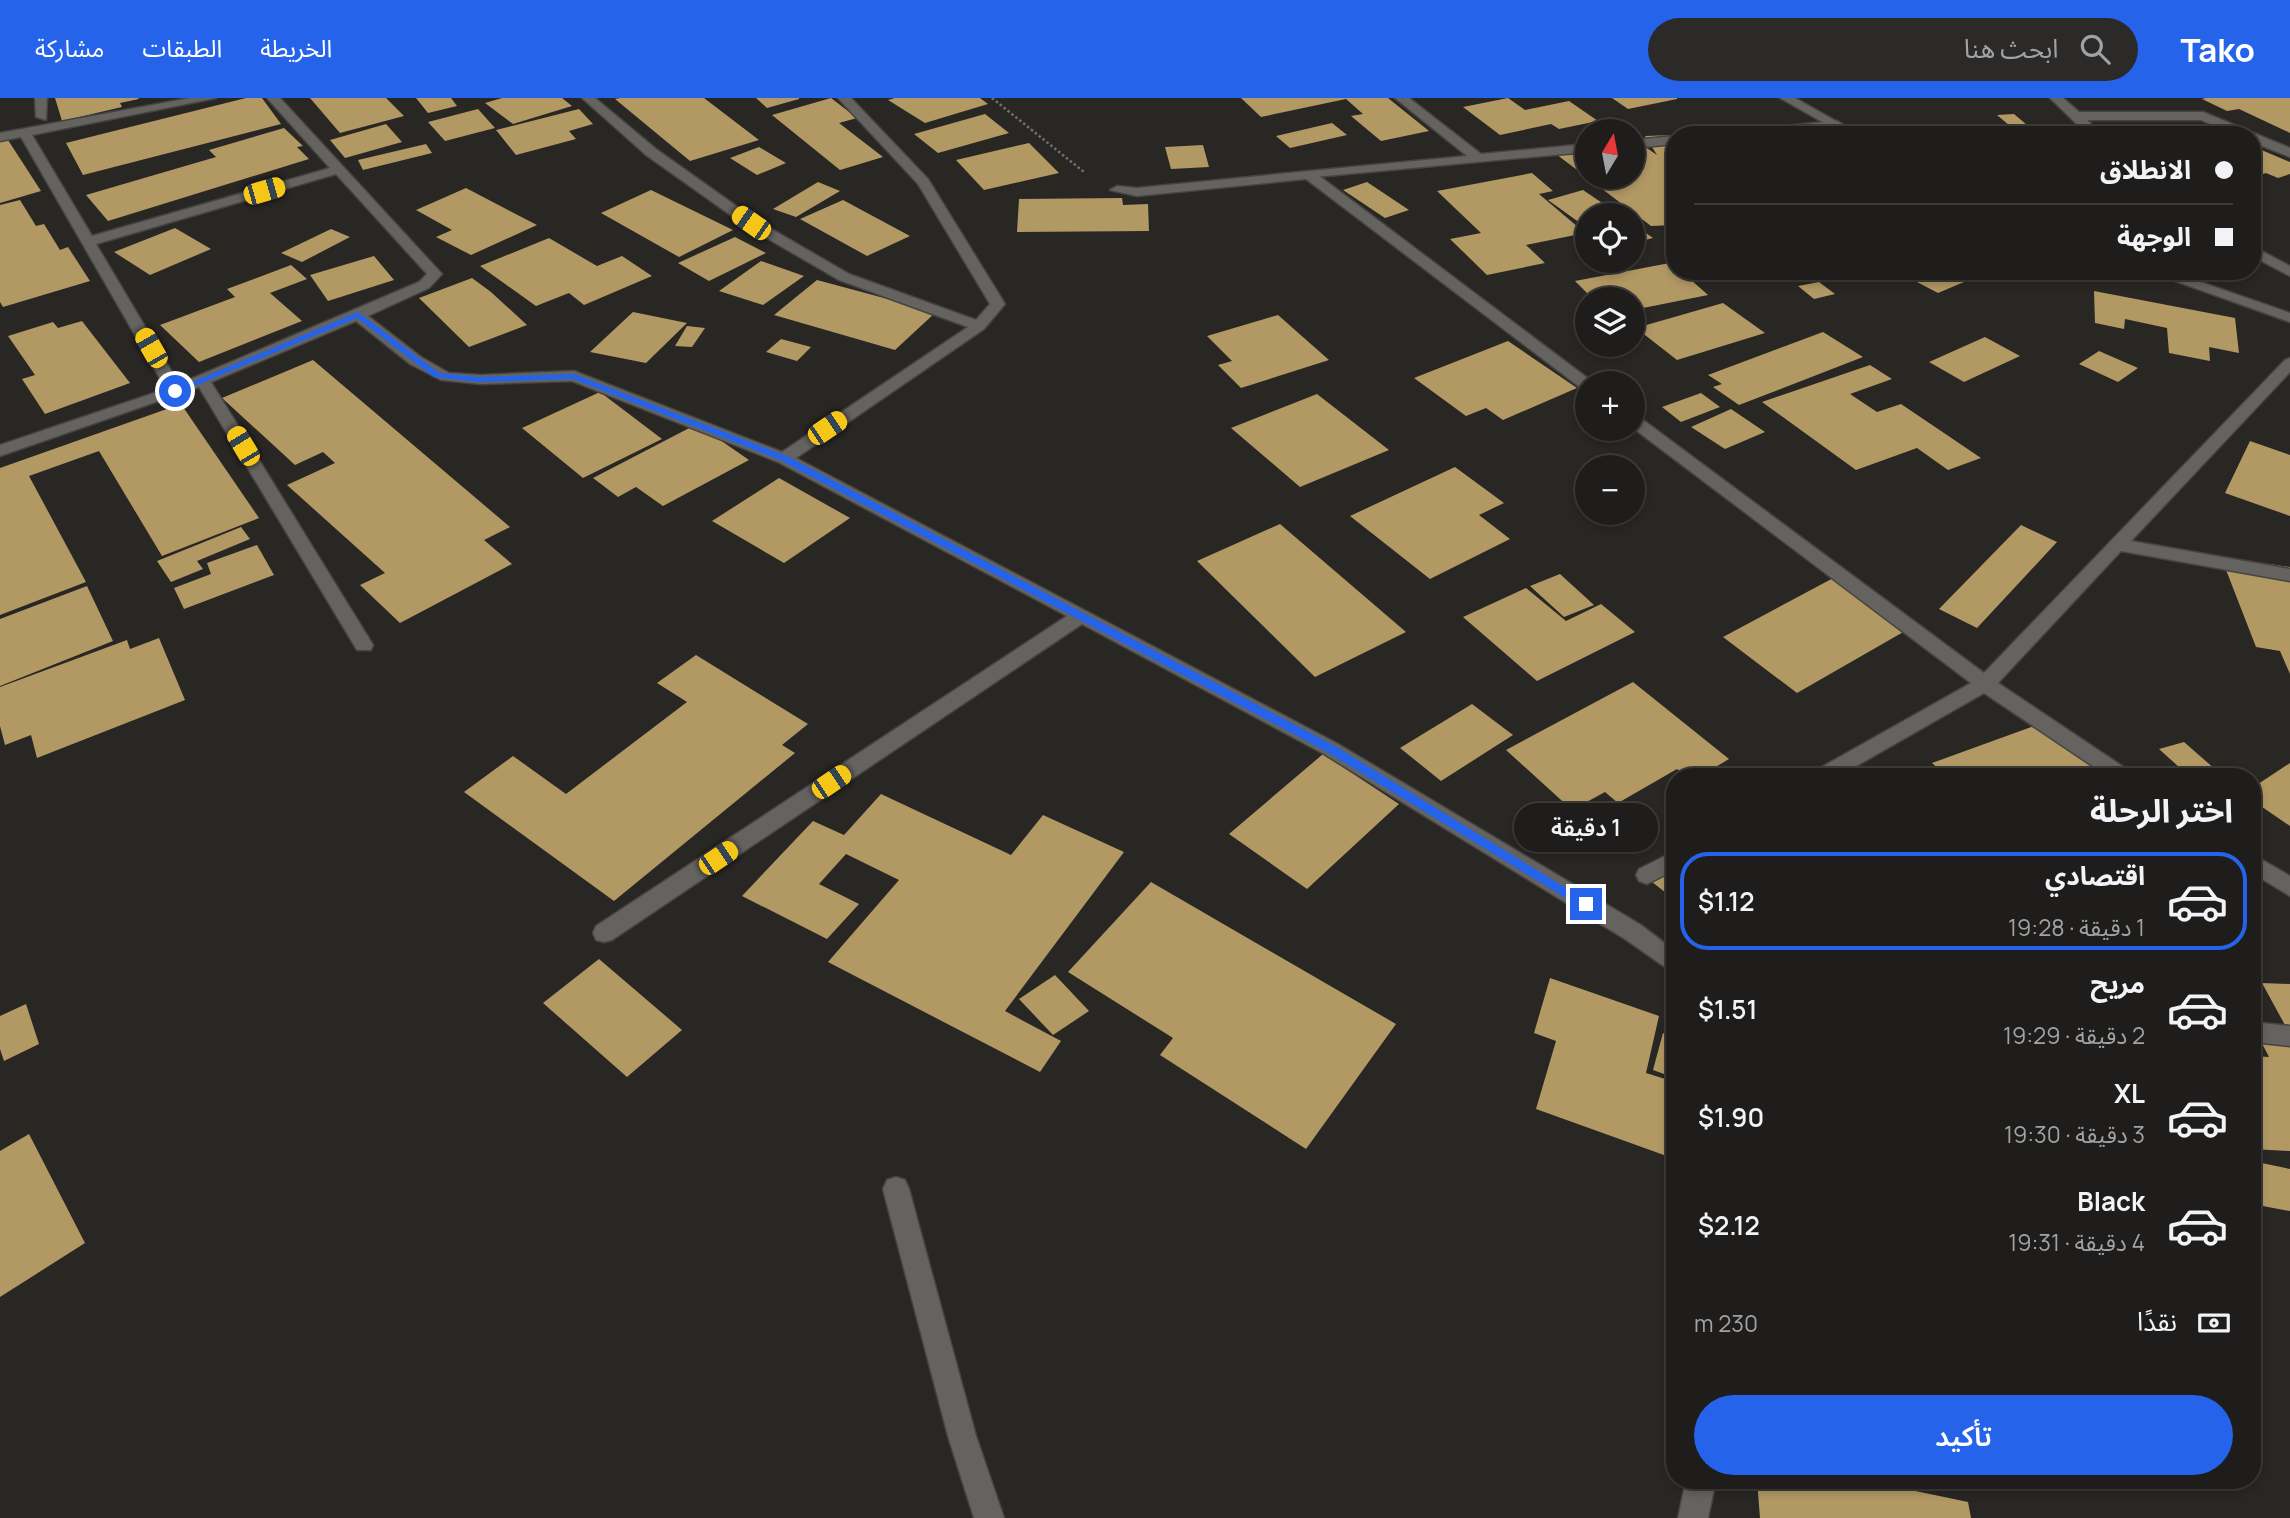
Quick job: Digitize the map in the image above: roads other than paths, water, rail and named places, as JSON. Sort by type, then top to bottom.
[{"type":"street","points":[[41,98],[42,117]]},
{"type":"street","points":[[0,138],[210,98]]},
{"type":"street","points":[[0,451],[175,391],[358,315],[424,285],[435,274],[273,98]]},
{"type":"street","points":[[587,98],[651,152],[718,200],[832,270],[979,326]]},
{"type":"street","points":[[784,458],[979,326],[999,304],[923,182],[844,98]]},
{"type":"street","points":[[1401,98],[1479,159]]},
{"type":"street","points":[[1786,98],[1837,125]]},
{"type":"street","points":[[2056,98],[2085,126]]},
{"type":"street","points":[[2073,116],[2203,116],[2226,126]]},
{"type":"street","points":[[1826,126],[1837,125]]},
{"type":"street","points":[[25,133],[175,391]]},
{"type":"street","points":[[1645,143],[1666,141]]},
{"type":"street","points":[[2261,141],[2290,153]]},
{"type":"street","points":[[1117,190],[1137,192],[1575,149]]},
{"type":"street","points":[[90,241],[339,169]]},
{"type":"street","points":[[1308,175],[1575,377]]},
{"type":"street","points":[[2261,255],[2290,272]]},
{"type":"street","points":[[2180,280],[2290,318]]},
{"type":"street","points":[[358,315],[437,375],[478,380],[574,376],[784,458],[1331,749],[1633,932],[1666,957]]},
{"type":"street","points":[[1836,768],[1984,684],[2290,363]]},
{"type":"street","points":[[202,379],[364,645]]},
{"type":"street","points":[[1645,429],[1984,684],[2110,768]]},
{"type":"street","points":[[2118,545],[2290,575]]},
{"type":"street","points":[[604,933],[1082,616]]},
{"type":"street","points":[[1647,875],[1666,864]]},
{"type":"street","points":[[2261,868],[2290,887]]},
{"type":"street","points":[[2261,1033],[2290,1036]]},
{"type":"street","points":[[896,1189],[962,1436],[989,1518]]},
{"type":"street","points":[[1693,1518],[1699,1489]]}]
